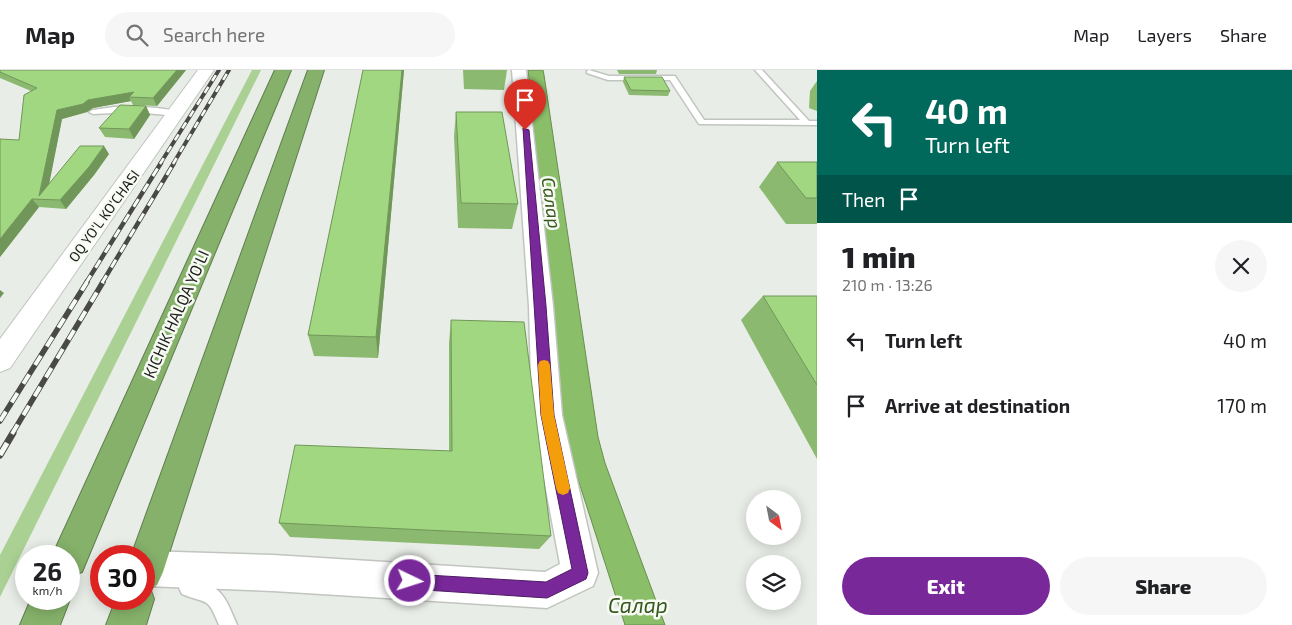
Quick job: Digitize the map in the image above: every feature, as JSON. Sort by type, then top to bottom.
[{"type":"highway","name":"KICHIK HALQA YO'LI","points":[[75,545],[283,70]]},
{"type":"highway","points":[[153,545],[316,70]]},
{"type":"highway","points":[[40,625],[46,610]]},
{"type":"highway","points":[[126,625],[131,610]]},
{"type":"street","name":"OQ YO'L KO'CHASI","points":[[0,360],[177,114],[206,70]]},
{"type":"street","points":[[155,579],[273,573],[547,590],[580,573],[548,415],[541,306],[520,70]]},
{"type":"lane","points":[[758,70],[807,123]]},
{"type":"lane","points":[[589,72],[615,78],[672,78],[702,122],[817,123]]},
{"type":"lane","points":[[93,112],[140,110],[177,114]]},
{"type":"lane","points":[[188,588],[205,590],[216,598],[228,625]]},
{"type":"shaded area","points":[[252,70],[261,70],[26,545],[15,545],[15,567],[0,597],[0,555]]},
{"type":"water","name":"Салар","points":[[528,70],[543,70],[544,75],[598,437],[605,463],[665,625],[625,625],[564,436]]},
{"type":"building","points":[[0,70],[177,70],[153,98],[129,97],[134,92],[88,100],[83,104],[57,110],[39,196],[80,146],[104,146],[89,167],[60,200],[32,199],[0,239],[0,139],[19,140],[24,95],[37,88],[0,72]]},
{"type":"building","points":[[363,70],[402,70],[376,337],[308,335]]},
{"type":"building","points":[[624,77],[662,77],[670,91],[631,90]]},
{"type":"building","points":[[120,105],[146,106],[129,129],[99,128]]},
{"type":"building","points":[[456,112],[502,112],[518,204],[461,203]]},
{"type":"building","points":[[777,162],[817,162],[817,198],[806,198]]},
{"type":"building","points":[[763,296],[817,296],[817,385]]},
{"type":"building","points":[[451,320],[524,322],[551,536],[279,523],[295,445],[452,451]]},
{"type":"railway","points":[[160,164],[219,70]]},
{"type":"railway","points":[[173,164],[229,70]]},
{"type":"railway","points":[[86,283],[161,163]]},
{"type":"railway","points":[[102,283],[174,163]]},
{"type":"railway","points":[[0,421],[87,282]]},
{"type":"railway","points":[[12,434],[103,282]]},
{"type":"railway","points":[[0,455],[13,433]]},
{"type":"slow traffic","points":[[544,365],[548,415],[563,488]]},
{"type":"route","points":[[410,581],[547,590],[580,573],[548,415],[541,306],[525,130]]}]
